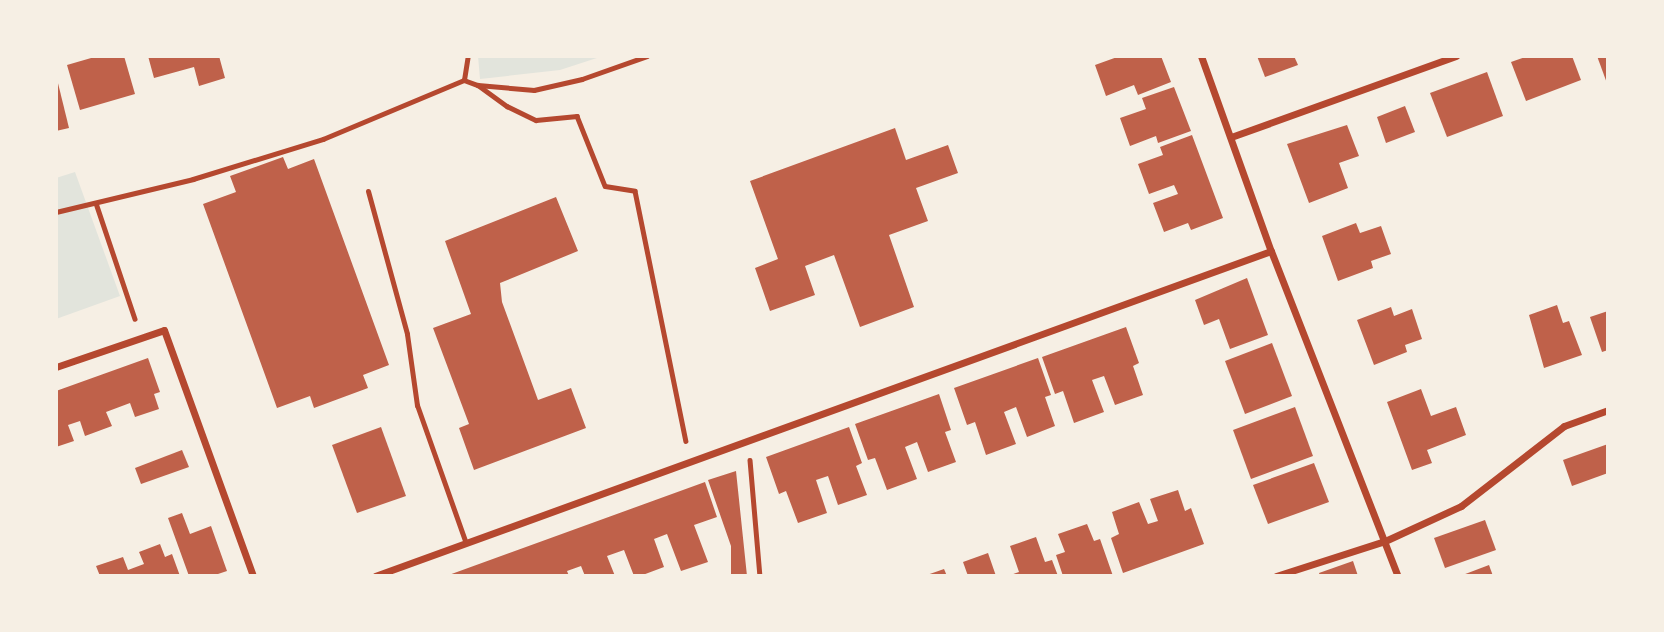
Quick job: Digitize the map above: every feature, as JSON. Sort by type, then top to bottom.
[{"type":"street","points":[[1201,56],[1271,251],[1398,576]]},
{"type":"street","points":[[1231,137],[1456,56]]},
{"type":"street","points":[[374,576],[748,438],[1271,251]]},
{"type":"street","points":[[56,367],[164,330],[253,576]]},
{"type":"street","points":[[1276,576],[1385,541],[1461,506],[1564,426],[1608,410]]},
{"type":"lane","points":[[368,191],[407,334],[417,405],[466,543]]},
{"type":"path","points":[[464,80],[468,56]]},
{"type":"path","points":[[56,212],[193,179],[323,139],[464,80],[478,85],[534,90],[582,79],[647,56]]},
{"type":"path","points":[[478,85],[508,106],[536,120],[577,116],[605,186],[635,191],[690,461]]},
{"type":"path","points":[[96,203],[141,336]]},
{"type":"path","points":[[748,438],[760,576]]},
{"type":"shaded area","points":[[478,56],[603,56],[560,70],[480,79]]},
{"type":"shaded area","points":[[75,172],[120,296],[56,319],[56,178]]},
{"type":"building","points":[[98,56],[124,56],[135,94],[80,110],[67,65]]},
{"type":"building","points":[[148,56],[219,56],[225,78],[199,86],[194,67],[154,78]]},
{"type":"building","points":[[1120,56],[1161,56],[1171,82],[1138,95],[1134,85],[1106,96],[1095,65]]},
{"type":"building","points":[[1257,56],[1294,56],[1298,65],[1265,77]]},
{"type":"building","points":[[1528,56],[1572,56],[1581,80],[1526,101],[1511,62]]},
{"type":"building","points":[[1597,56],[1608,56],[1608,86]]},
{"type":"building","points":[[1487,72],[1503,116],[1447,137],[1430,93]]},
{"type":"building","points":[[56,75],[69,128],[56,131]]},
{"type":"building","points":[[1174,87],[1191,131],[1158,143],[1156,136],[1130,146],[1120,118],[1146,109],[1142,98]]},
{"type":"building","points":[[1405,106],[1415,132],[1386,143],[1377,117]]},
{"type":"building","points":[[1347,125],[1359,156],[1339,163],[1348,188],[1309,203],[1287,144]]},
{"type":"building","points":[[895,128],[906,160],[948,145],[958,173],[916,188],[928,221],[889,235],[914,307],[860,327],[834,255],[805,266],[815,295],[770,311],[755,268],[778,259],[750,181]]},
{"type":"building","points":[[1192,135],[1223,218],[1191,230],[1188,223],[1164,232],[1153,203],[1178,194],[1174,185],[1149,194],[1138,164],[1163,155],[1160,147]]},
{"type":"building","points":[[283,157],[288,169],[314,159],[389,365],[363,375],[368,388],[314,408],[310,396],[277,408],[203,204],[236,192],[230,176]]},
{"type":"building","points":[[556,197],[578,251],[500,283],[502,302],[538,400],[571,388],[586,428],[474,470],[459,428],[469,424],[433,328],[471,314],[445,241]]},
{"type":"building","points":[[1356,223],[1360,233],[1381,226],[1391,254],[1371,261],[1373,268],[1338,281],[1322,236]]},
{"type":"building","points":[[1247,278],[1268,335],[1230,349],[1219,319],[1204,325],[1195,300]]},
{"type":"building","points":[[1557,305],[1563,323],[1569,321],[1582,355],[1544,368],[1529,315]]},
{"type":"building","points":[[1391,307],[1394,316],[1412,309],[1422,339],[1405,345],[1407,352],[1374,365],[1357,320]]},
{"type":"building","points":[[1608,311],[1608,350],[1602,352],[1590,317]]},
{"type":"building","points":[[1126,327],[1139,363],[1133,366],[1143,395],[1115,405],[1104,376],[1092,380],[1104,412],[1074,423],[1063,391],[1055,394],[1042,357]]},
{"type":"building","points":[[1272,343],[1292,396],[1245,414],[1225,361]]},
{"type":"building","points":[[148,358],[160,392],[154,394],[159,409],[135,417],[130,403],[106,412],[112,426],[85,436],[80,421],[68,425],[74,441],[56,447],[56,391]]},
{"type":"building","points":[[1038,358],[1051,395],[1045,397],[1055,426],[1027,437],[1016,407],[1004,412],[1016,444],[986,455],[975,422],[967,425],[954,388]]},
{"type":"building","points":[[1421,389],[1431,416],[1456,407],[1466,435],[1427,450],[1432,463],[1412,470],[1387,402]]},
{"type":"building","points":[[939,394],[951,430],[945,432],[956,462],[928,472],[917,442],[905,447],[917,479],[887,490],[875,458],[868,460],[855,424]]},
{"type":"building","points":[[1295,407],[1313,456],[1251,479],[1233,430]]},
{"type":"building","points":[[381,427],[406,496],[357,513],[332,445]]},
{"type":"building","points":[[849,427],[862,463],[856,466],[867,495],[838,505],[828,476],[816,480],[827,513],[798,523],[786,491],[779,494],[766,457]]},
{"type":"building","points":[[1608,444],[1608,473],[1572,486],[1563,460]]},
{"type":"building","points":[[182,450],[189,467],[141,484],[135,468]]},
{"type":"building","points":[[1314,463],[1329,502],[1268,524],[1253,485]]},
{"type":"building","points":[[736,471],[747,576],[731,576],[731,546],[708,480]]},
{"type":"building","points":[[705,482],[717,517],[694,525],[708,562],[681,571],[667,534],[654,539],[664,567],[640,576],[634,576],[624,550],[607,556],[615,576],[585,576],[581,566],[567,571],[569,576],[446,576]]},
{"type":"building","points":[[1178,490],[1185,511],[1191,508],[1204,544],[1123,573],[1111,538],[1119,534],[1112,512],[1139,502],[1148,524],[1158,521],[1150,499]]},
{"type":"building","points":[[182,513],[190,534],[211,526],[227,571],[212,576],[189,576],[168,518]]},
{"type":"building","points":[[1485,520],[1496,550],[1445,568],[1434,538]]},
{"type":"building","points":[[1087,524],[1094,541],[1100,539],[1113,576],[1063,576],[1056,555],[1065,552],[1058,534]]},
{"type":"building","points":[[1036,537],[1045,562],[1052,560],[1058,576],[1008,576],[1019,572],[1010,546]]},
{"type":"building","points":[[160,544],[165,557],[172,554],[180,576],[100,576],[96,566],[123,557],[128,570],[144,564],[139,552]]},
{"type":"building","points":[[988,553],[996,576],[968,576],[963,562]]},
{"type":"building","points":[[1353,561],[1358,576],[1320,576],[1319,573]]},
{"type":"building","points":[[1489,565],[1493,576],[1460,576]]},
{"type":"building","points":[[944,569],[947,576],[924,576]]}]
